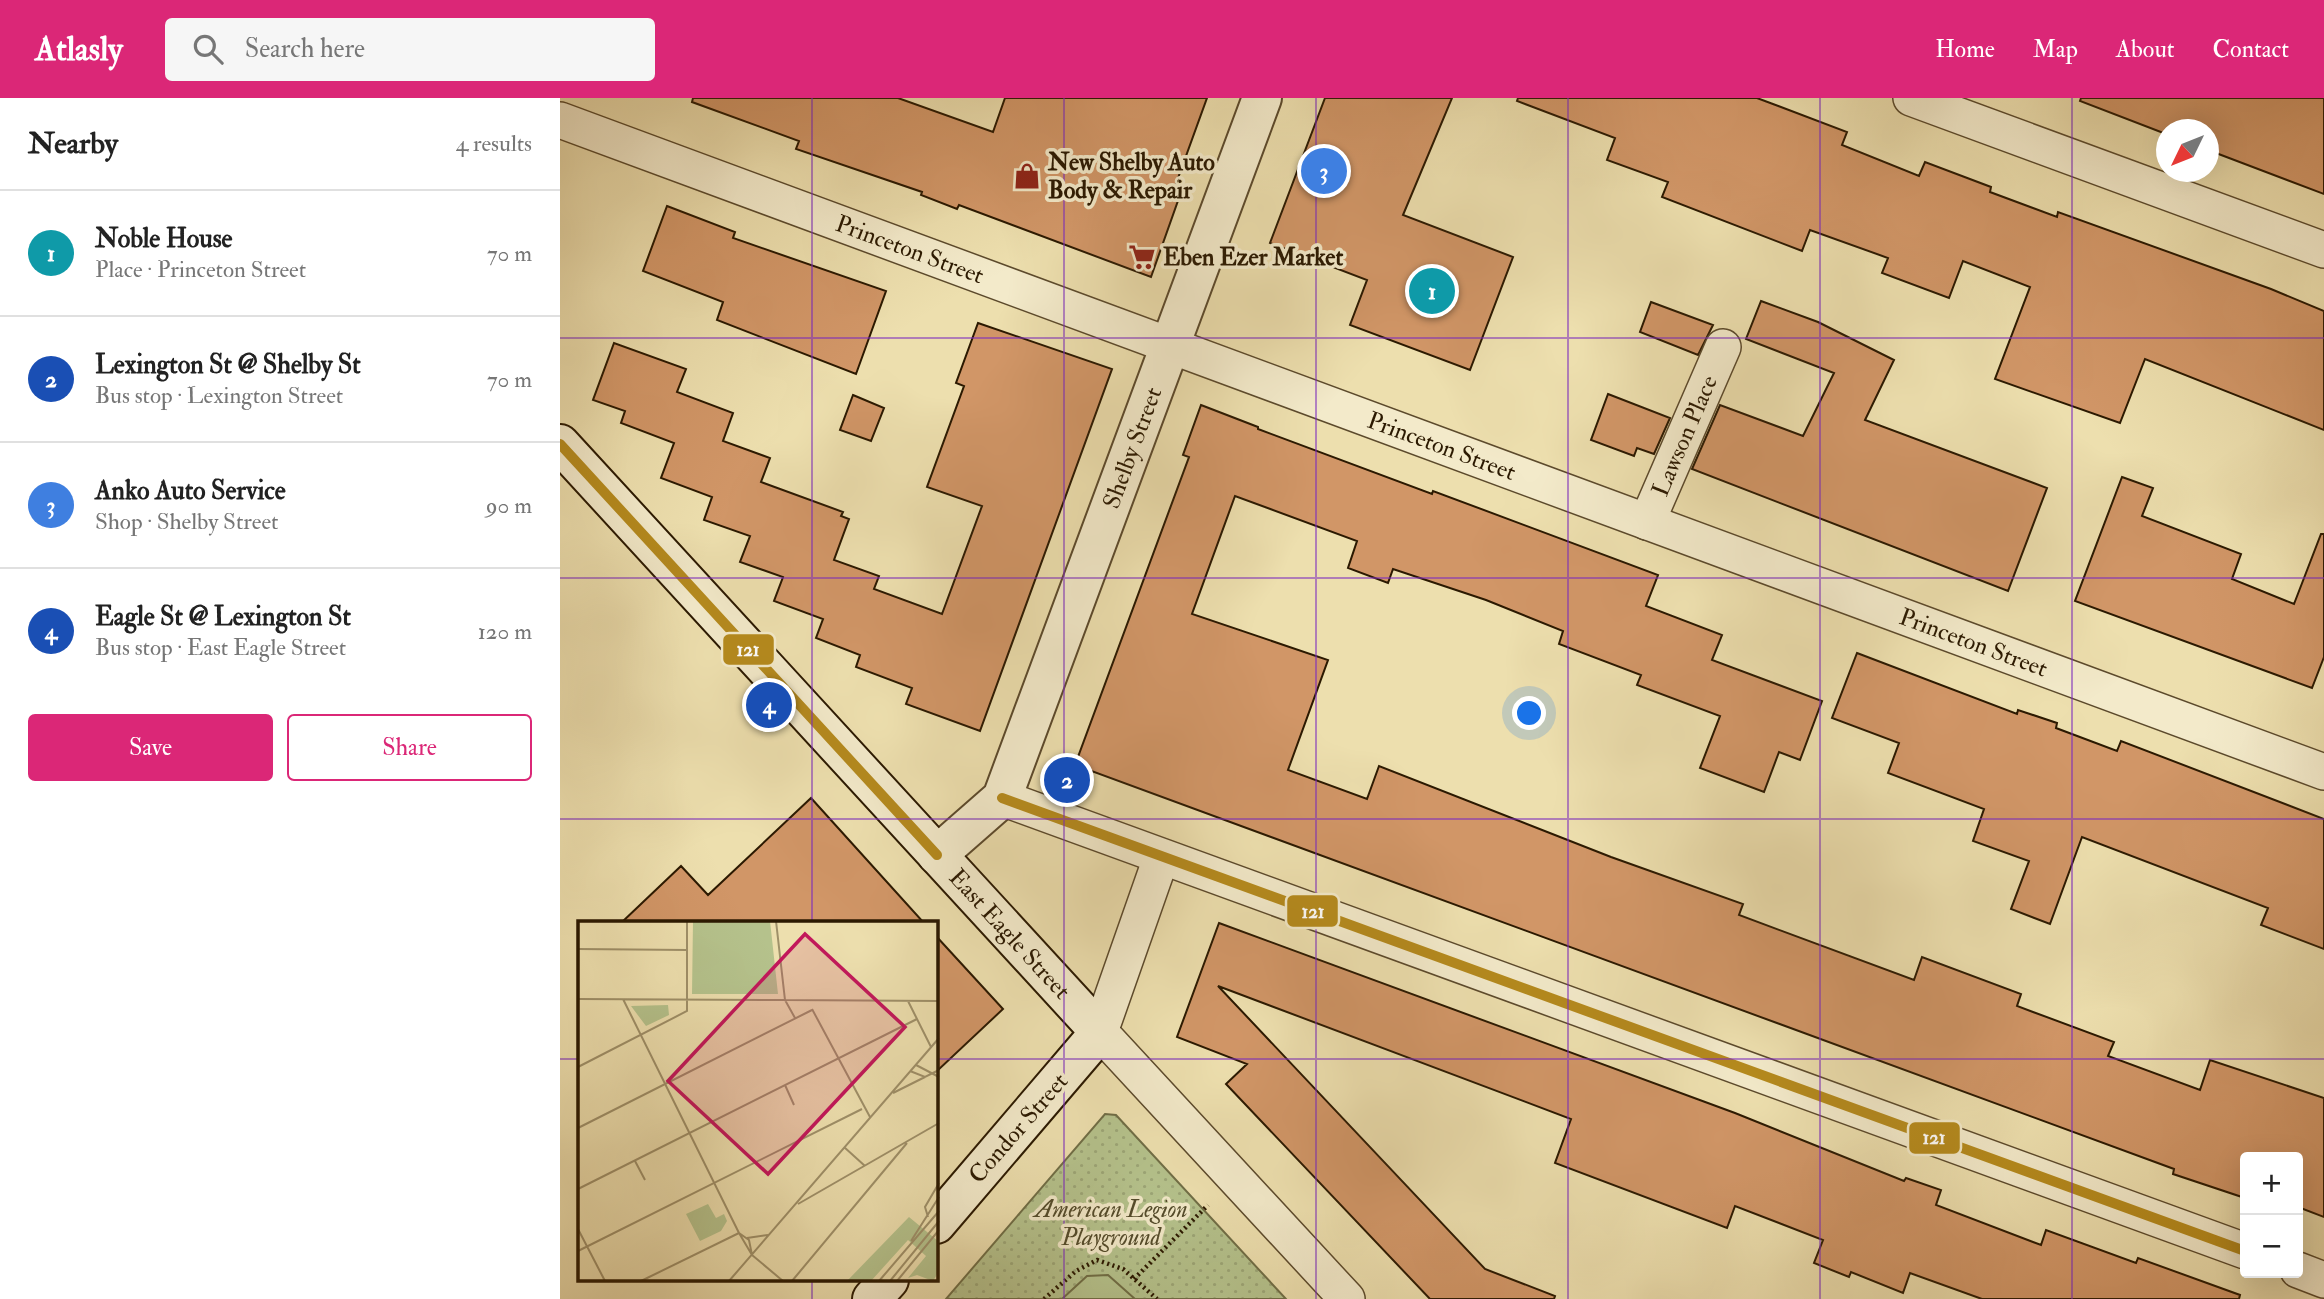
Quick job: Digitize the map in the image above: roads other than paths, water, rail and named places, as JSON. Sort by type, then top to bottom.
[{"type":"main road","name":"Shelby Street","points":[[1002,798],[1262,98]]},
{"type":"main road","name":"East Eagle Street","points":[[560,444],[1100,1032]]},
{"type":"main road","points":[[937,855],[1002,798]]},
{"type":"main road","name":"Condor Street","points":[[938,1222],[1100,1032]]},
{"type":"main road","points":[[872,1299],[887,1282]]},
{"type":"street","points":[[1912,98],[2324,250]]},
{"type":"street","name":"Princeton Street","points":[[560,120],[2324,772]]},
{"type":"street","name":"Lawson Place","points":[[1647,522],[1723,348]]},
{"type":"street","points":[[1002,798],[2240,1249]]},
{"type":"street","points":[[1100,1032],[1161,858]]},
{"type":"street","name":"East Eagle Street","points":[[1100,1032],[1347,1299]]},
{"type":"street","points":[[2303,1272],[2324,1280]]},
{"type":"place","name":"Anko Auto Service","points":[[1324,171]]},
{"type":"place","name":"New Shelby Auto Body & Repair","points":[[1027,176]]},
{"type":"place","name":"Eben Ezer Market","points":[[1142,257]]},
{"type":"place","name":"Noble House","points":[[1432,291]]},
{"type":"place","name":"Eagle St @ Lexington St","points":[[769,705]]},
{"type":"place","name":"Lexington St @ Shelby St","points":[[1067,780]]},
{"type":"park label","name":"American Legion Playground","points":[[1111,1223]]}]
